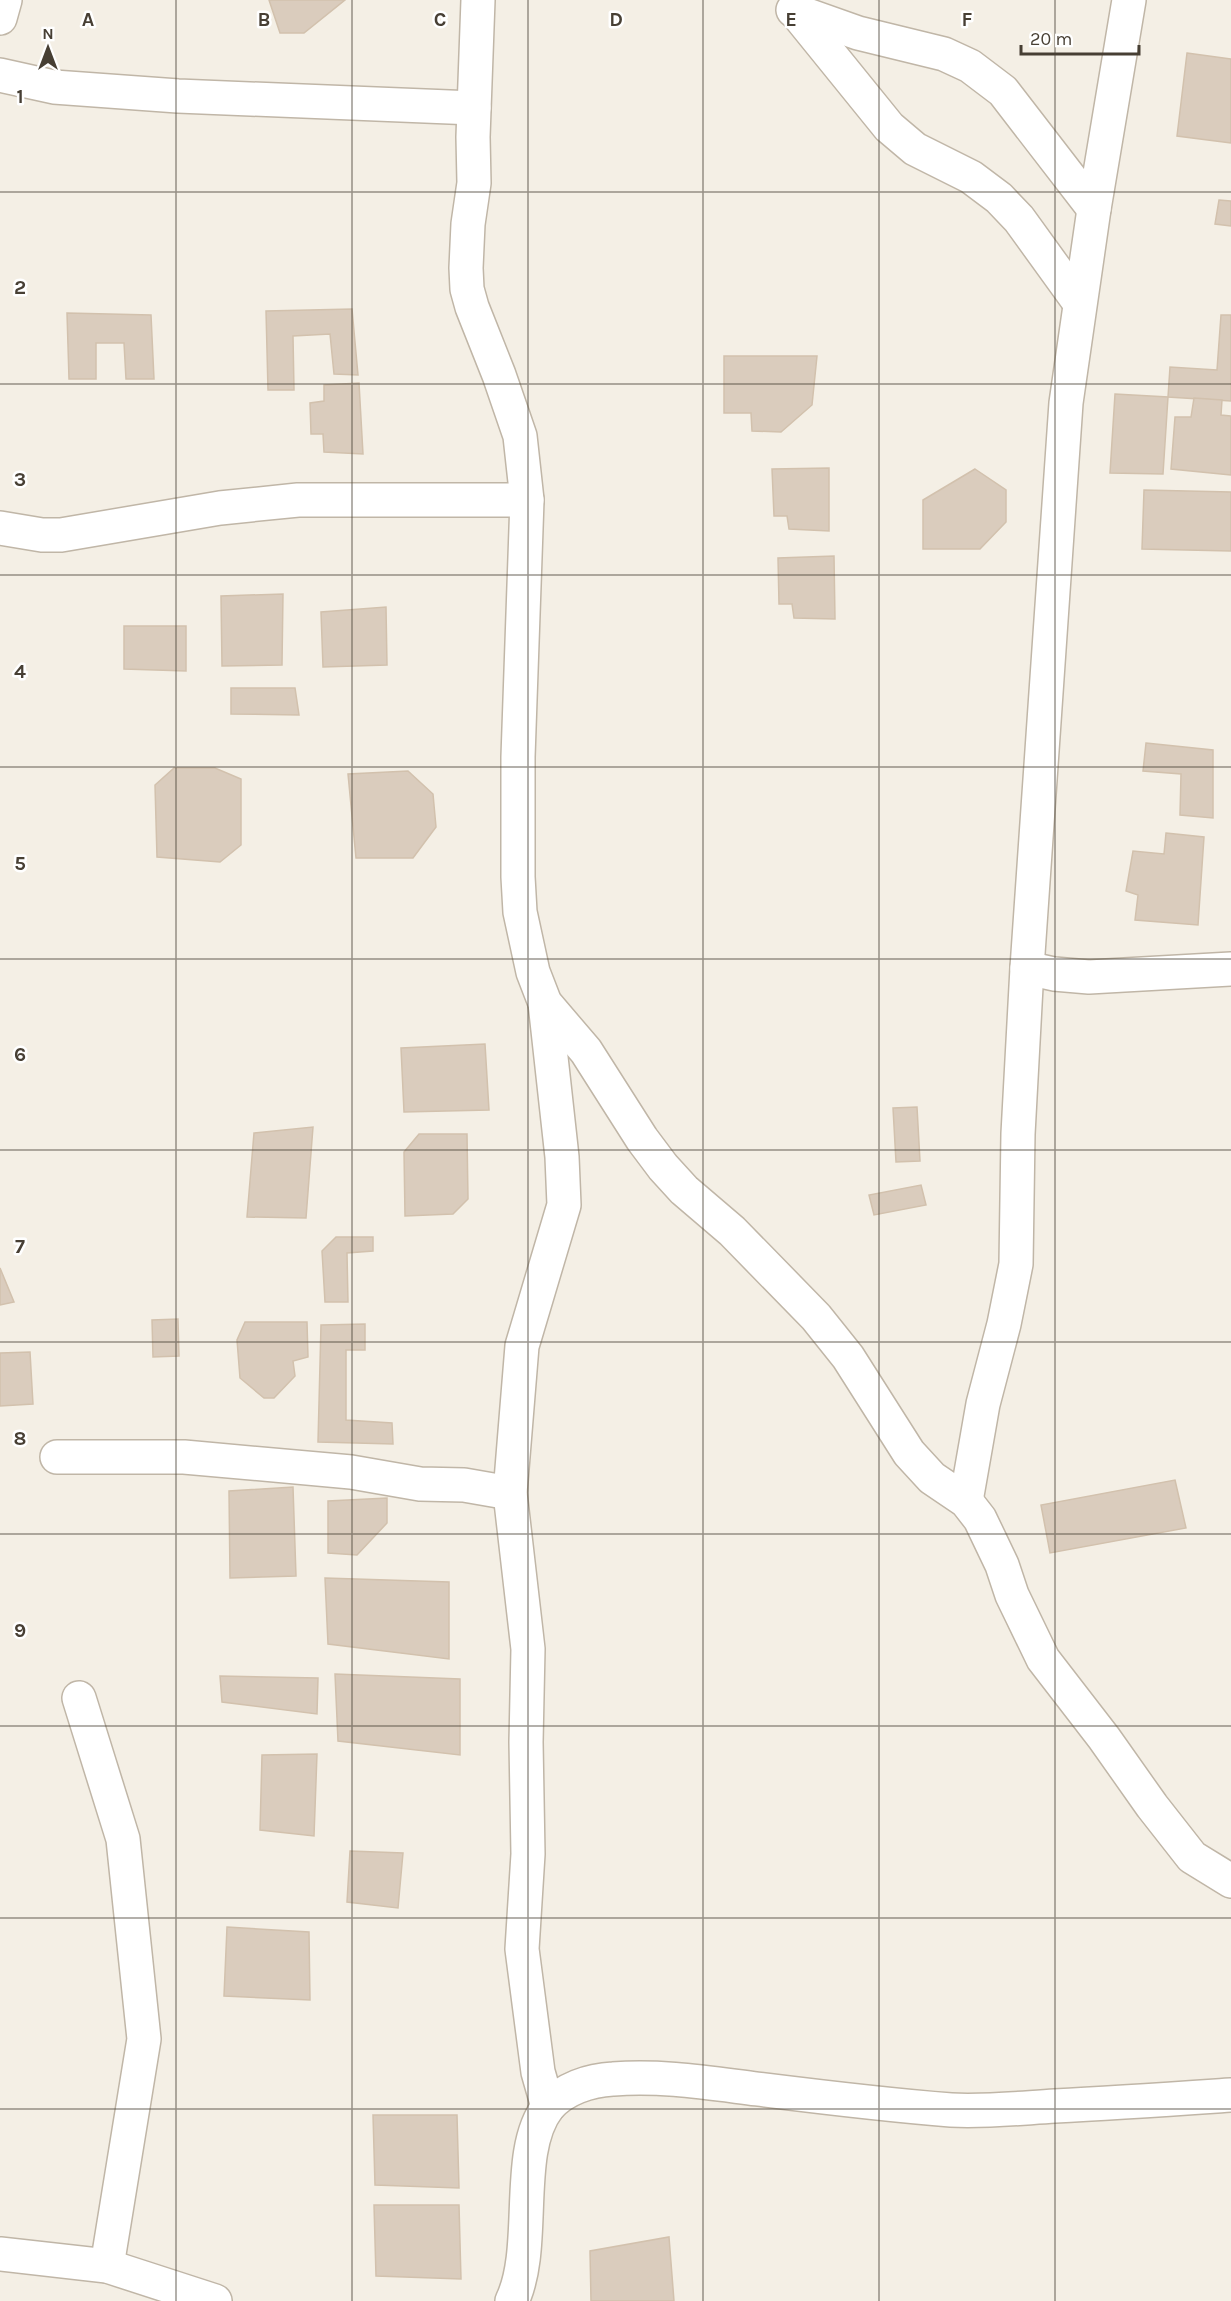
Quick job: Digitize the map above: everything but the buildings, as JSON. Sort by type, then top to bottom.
[{"type":"street","points":[[0,18],[5,0]]},
{"type":"street","points":[[478,0],[474,183],[468,224],[467,289],[520,436],[527,500],[518,757],[518,877],[525,941],[533,972],[545,1003],[562,1157],[564,1205],[522,1346],[510,1493],[528,1649],[526,1742],[528,1854],[522,1949],[538,2072],[548,2107]]},
{"type":"street","points":[[966,1501],[983,1404],[1004,1324],[1016,1264],[1018,1134],[1027,968],[1066,404],[1079,302],[1129,0]]},
{"type":"street","points":[[787,5],[858,33],[944,54],[970,66],[1003,91],[1094,209]]},
{"type":"street","points":[[787,5],[889,127],[915,149],[971,177],[999,198],[1019,219],[1079,302]]},
{"type":"street","points":[[0,75],[54,87],[178,96],[474,108]]},
{"type":"street","points":[[0,528],[42,536],[62,535],[220,508],[298,500],[527,500]]},
{"type":"street","points":[[1027,968],[1054,974],[1089,977],[1231,969]]},
{"type":"street","points":[[545,1003],[586,1051],[663,1167],[684,1190],[732,1231],[816,1317],[848,1357],[909,1453],[932,1478],[966,1501],[992,1540],[1012,1595],[1043,1659],[1192,1857],[1231,1881]]},
{"type":"street","points":[[57,1457],[184,1457],[351,1472],[420,1484],[464,1485],[510,1493]]},
{"type":"street","points":[[79,1698],[123,1839],[144,2039],[107,2266]]},
{"type":"street","points":[[512,2301],[518,2289],[525,2245],[528,2180],[533,2145],[539,2124],[548,2107],[567,2091],[586,2084],[611,2079],[668,2079],[859,2102],[954,2110],[1032,2108],[1231,2095]]},
{"type":"street","points":[[0,2254],[107,2266],[215,2301]]}]
